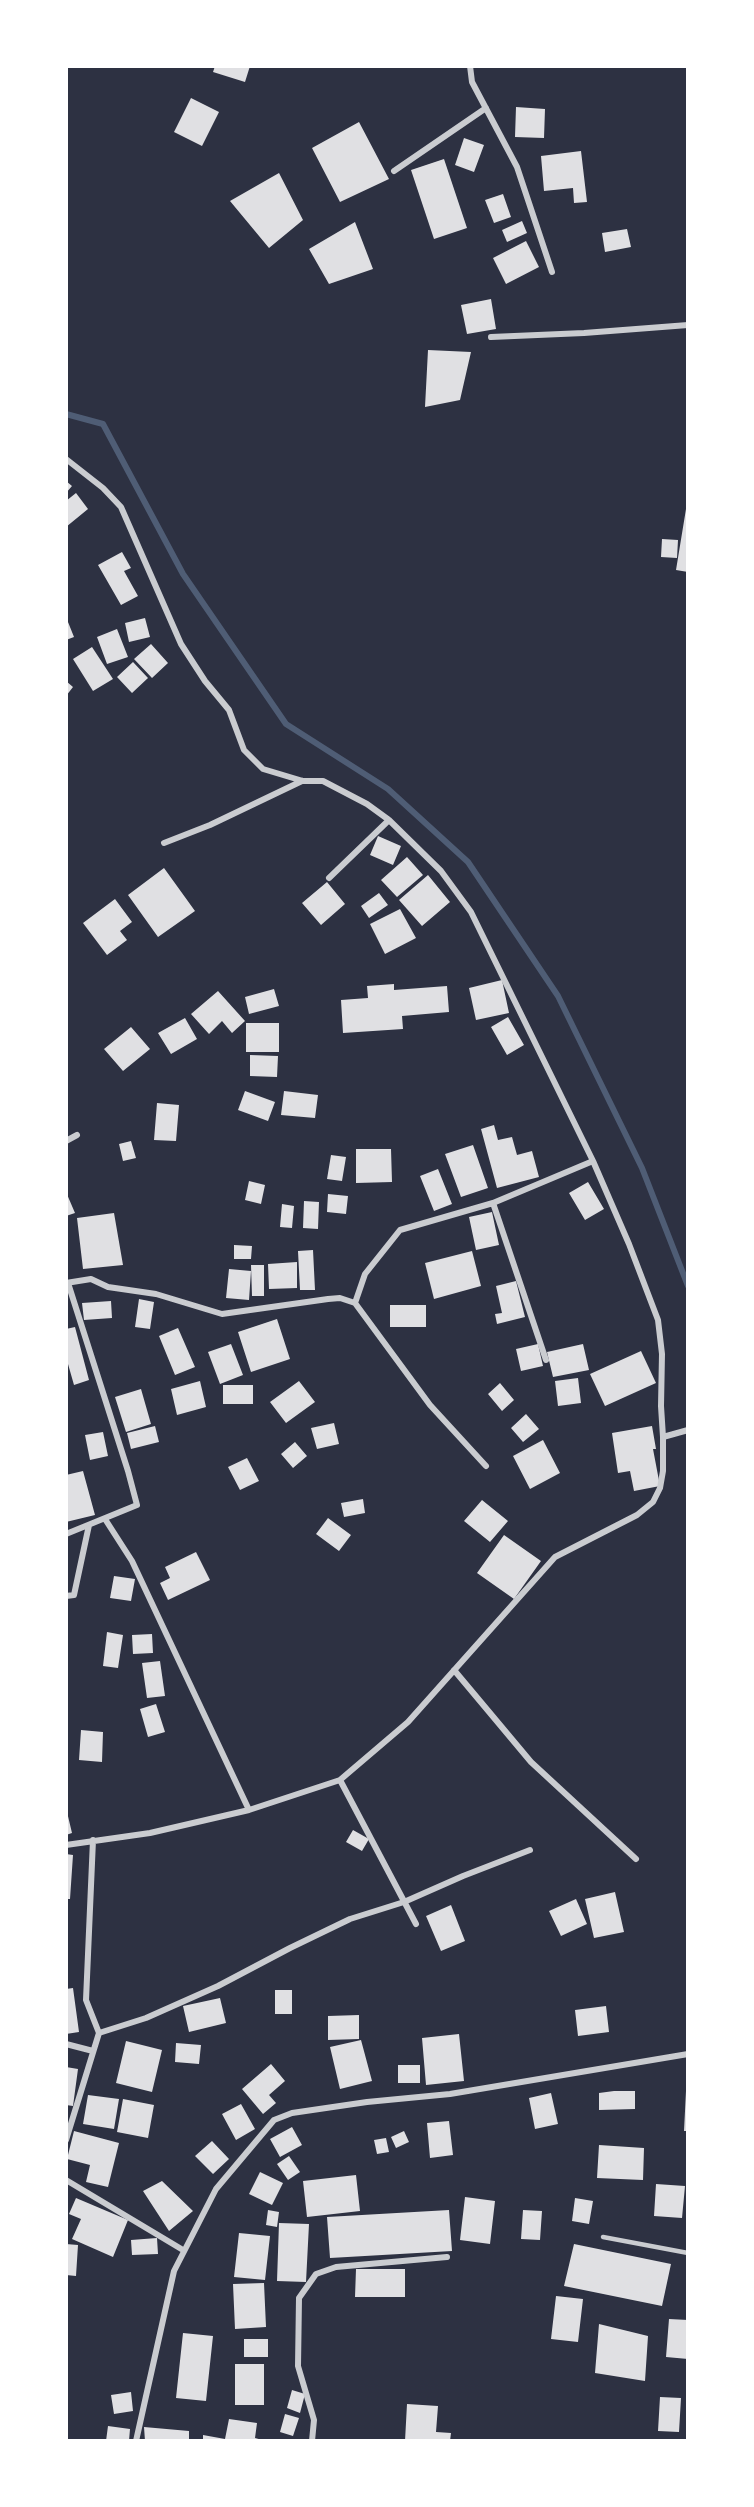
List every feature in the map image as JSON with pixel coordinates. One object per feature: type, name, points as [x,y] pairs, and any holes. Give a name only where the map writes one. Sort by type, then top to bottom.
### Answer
[{"type":"street","points":[[470,66],[472,82],[517,167],[552,272]]},
{"type":"street","points":[[394,171],[486,108]]},
{"type":"street","points":[[492,337],[688,325]]},
{"type":"street","points":[[66,459],[103,488],[121,507],[180,644],[205,681],[229,710],[244,750],[263,769],[303,781],[323,781],[368,804],[389,820],[441,871],[471,912],[593,1161],[629,1244],[658,1320],[662,1354],[663,1437],[660,1488],[653,1502],[637,1515],[555,1557],[408,1722],[340,1780],[249,1810],[150,1833],[66,1845]]},
{"type":"street","points":[[164,843],[210,825],[303,781]]},
{"type":"street","points":[[329,878],[389,820]]},
{"type":"street","points":[[66,1141],[78,1135]]},
{"type":"street","points":[[355,1303],[365,1274],[400,1230],[493,1203],[593,1161]]},
{"type":"street","points":[[493,1203],[546,1360]]},
{"type":"street","points":[[66,1534],[137,1505],[67,1283],[91,1279],[108,1287],[156,1294],[222,1314],[340,1298],[355,1303],[430,1404],[486,1466]]},
{"type":"street","points":[[663,1437],[688,1430]]},
{"type":"street","points":[[105,1519],[132,1561],[249,1810]]},
{"type":"street","points":[[66,1596],[74,1595],[89,1525]]},
{"type":"street","points":[[454,1670],[531,1762],[636,1859]]},
{"type":"street","points":[[340,1780],[416,1924]]},
{"type":"street","points":[[66,2140],[99,2033],[86,2000],[93,1840]]},
{"type":"street","points":[[99,2033],[146,2018],[218,1986],[350,1919],[404,1902],[530,1850]]},
{"type":"street","points":[[66,2044],[93,2051]]},
{"type":"street","points":[[136,2441],[174,2271],[183,2250],[216,2189],[274,2120],[292,2114],[366,2102],[450,2094],[688,2054]]},
{"type":"street","points":[[66,2180],[183,2250]]},
{"type":"street","points":[[312,2441],[314,2420],[298,2366],[299,2298],[316,2274],[336,2266],[447,2257]]},
{"type":"lane","points":[[603,2237],[688,2253]]},
{"type":"building","points":[[215,66],[250,66],[245,82],[213,72]]},
{"type":"building","points":[[191,98],[219,112],[202,146],[174,132]]},
{"type":"building","points":[[516,107],[545,109],[544,138],[515,137]]},
{"type":"building","points":[[359,122],[389,179],[340,202],[312,148]]},
{"type":"building","points":[[464,138],[484,145],[474,172],[455,165]]},
{"type":"building","points":[[581,151],[587,202],[574,203],[573,188],[544,191],[541,156]]},
{"type":"building","points":[[444,159],[467,228],[434,239],[411,170]]},
{"type":"building","points":[[279,173],[303,220],[269,248],[230,201]]},
{"type":"building","points":[[503,194],[511,217],[494,223],[485,200]]},
{"type":"building","points":[[522,221],[527,233],[507,242],[502,230]]},
{"type":"building","points":[[355,222],[373,269],[329,284],[309,249]]},
{"type":"building","points":[[627,229],[631,247],[605,252],[602,233]]},
{"type":"building","points":[[526,241],[539,267],[506,284],[493,258]]},
{"type":"building","points":[[491,299],[496,329],[467,334],[461,305]]},
{"type":"building","points":[[428,350],[471,352],[460,400],[425,407]]},
{"type":"building","points":[[66,481],[72,486],[66,493]]},
{"type":"building","points":[[76,493],[88,509],[66,527],[66,501]]},
{"type":"building","points":[[686,509],[688,510],[688,572],[676,570]]},
{"type":"building","points":[[662,539],[678,540],[677,558],[661,557]]},
{"type":"building","points":[[122,552],[131,568],[124,571],[138,596],[121,605],[98,565]]},
{"type":"building","points":[[66,617],[74,637],[66,640]]},
{"type":"building","points":[[145,618],[150,637],[129,642],[125,623]]},
{"type":"building","points":[[117,629],[128,657],[107,664],[97,637]]},
{"type":"building","points":[[151,644],[168,663],[152,678],[134,659]]},
{"type":"building","points":[[92,647],[113,679],[93,691],[73,659]]},
{"type":"building","points":[[133,662],[148,678],[132,693],[117,677]]},
{"type":"building","points":[[66,681],[73,687],[66,696]]},
{"type":"building","points":[[378,836],[401,846],[393,865],[370,855]]},
{"type":"building","points":[[407,857],[423,875],[397,897],[381,880]]},
{"type":"building","points":[[164,868],[195,911],[158,937],[128,895]]},
{"type":"building","points":[[428,875],[450,902],[422,926],[399,900]]},
{"type":"building","points":[[327,882],[345,904],[321,925],[302,903]]},
{"type":"building","points":[[379,893],[388,905],[369,918],[361,906]]},
{"type":"building","points":[[115,899],[132,922],[120,931],[127,940],[107,955],[83,923]]},
{"type":"building","points":[[400,909],[416,938],[385,954],[370,924]]},
{"type":"building","points":[[502,980],[509,1013],[476,1020],[469,988]]},
{"type":"building","points":[[394,984],[394,990],[447,986],[449,1012],[402,1016],[403,1029],[343,1033],[341,1000],[368,998],[367,986]]},
{"type":"building","points":[[274,989],[279,1006],[249,1014],[245,997]]},
{"type":"building","points":[[218,991],[245,1021],[232,1033],[222,1021],[209,1034],[191,1014]]},
{"type":"building","points":[[508,1017],[524,1045],[507,1055],[491,1027]]},
{"type":"building","points":[[185,1018],[197,1039],[171,1054],[158,1033]]},
{"type":"building","points":[[246,1023],[279,1023],[279,1052],[246,1052]]},
{"type":"building","points":[[131,1027],[150,1049],[123,1071],[104,1049]]},
{"type":"building","points":[[250,1055],[278,1056],[277,1077],[250,1076]]},
{"type":"building","points":[[245,1091],[275,1102],[268,1121],[238,1110]]},
{"type":"building","points":[[284,1091],[318,1095],[315,1118],[281,1115]]},
{"type":"building","points":[[157,1103],[179,1105],[176,1141],[154,1140]]},
{"type":"building","points":[[494,1125],[498,1140],[512,1137],[517,1155],[532,1151],[539,1177],[497,1188],[481,1129]]},
{"type":"building","points":[[131,1141],[136,1158],[123,1161],[119,1144]]},
{"type":"building","points":[[473,1145],[488,1188],[461,1197],[445,1154]]},
{"type":"building","points":[[356,1149],[391,1149],[392,1182],[356,1183]]},
{"type":"building","points":[[331,1155],[346,1157],[342,1181],[327,1179]]},
{"type":"building","points":[[438,1169],[452,1204],[434,1211],[420,1176]]},
{"type":"building","points":[[249,1181],[265,1185],[261,1204],[245,1200]]},
{"type":"building","points":[[588,1182],[604,1209],[585,1220],[569,1193]]},
{"type":"building","points":[[66,1192],[75,1213],[66,1216]]},
{"type":"building","points":[[328,1194],[348,1196],[346,1214],[327,1212]]},
{"type":"building","points":[[304,1201],[319,1202],[318,1229],[303,1228]]},
{"type":"building","points":[[282,1204],[294,1206],[292,1228],[280,1227]]},
{"type":"building","points":[[492,1212],[499,1245],[476,1250],[469,1217]]},
{"type":"building","points":[[114,1213],[123,1265],[83,1269],[77,1218]]},
{"type":"building","points":[[234,1245],[252,1246],[251,1259],[234,1259]]},
{"type":"building","points":[[313,1250],[315,1290],[300,1290],[298,1251]]},
{"type":"building","points":[[472,1251],[481,1286],[434,1299],[425,1263]]},
{"type":"building","points":[[297,1262],[297,1288],[269,1289],[268,1264]]},
{"type":"building","points":[[251,1265],[264,1265],[264,1296],[252,1296]]},
{"type":"building","points":[[229,1269],[251,1271],[249,1300],[226,1298]]},
{"type":"building","points":[[516,1281],[525,1317],[497,1324],[495,1314],[502,1313],[496,1286]]},
{"type":"building","points":[[139,1299],[154,1302],[150,1329],[135,1327]]},
{"type":"building","points":[[111,1301],[112,1318],[84,1320],[82,1303]]},
{"type":"building","points":[[390,1305],[426,1305],[426,1327],[390,1327]]},
{"type":"building","points":[[277,1319],[290,1359],[251,1372],[238,1332]]},
{"type":"building","points":[[75,1327],[89,1380],[74,1385],[66,1357],[66,1329]]},
{"type":"building","points":[[178,1328],[195,1367],[175,1375],[159,1336]]},
{"type":"building","points":[[231,1344],[243,1375],[220,1384],[208,1352]]},
{"type":"building","points":[[538,1344],[543,1366],[521,1371],[516,1349]]},
{"type":"building","points":[[583,1344],[589,1370],[553,1377],[547,1352]]},
{"type":"building","points":[[641,1351],[656,1383],[605,1406],[590,1374]]},
{"type":"building","points":[[578,1378],[581,1403],[558,1406],[555,1381]]},
{"type":"building","points":[[200,1381],[206,1407],[177,1415],[171,1389]]},
{"type":"building","points":[[299,1381],[315,1402],[286,1423],[270,1402]]},
{"type":"building","points":[[500,1383],[514,1400],[502,1411],[488,1394]]},
{"type":"building","points":[[223,1385],[253,1385],[253,1404],[223,1404]]},
{"type":"building","points":[[141,1389],[151,1424],[126,1432],[115,1397]]},
{"type":"building","points":[[526,1414],[539,1429],[523,1442],[511,1428]]},
{"type":"building","points":[[334,1423],[339,1444],[317,1449],[311,1428]]},
{"type":"building","points":[[155,1426],[159,1442],[131,1449],[127,1433]]},
{"type":"building","points":[[652,1426],[656,1449],[653,1449],[660,1486],[634,1491],[630,1471],[618,1473],[612,1433]]},
{"type":"building","points":[[103,1432],[108,1456],[90,1460],[85,1435]]},
{"type":"building","points":[[543,1440],[560,1473],[530,1489],[513,1456]]},
{"type":"building","points":[[295,1442],[307,1456],[293,1468],[281,1454]]},
{"type":"building","points":[[247,1458],[259,1481],[240,1490],[228,1467]]},
{"type":"building","points":[[83,1471],[95,1515],[66,1522],[66,1475]]},
{"type":"building","points":[[363,1499],[365,1513],[344,1517],[341,1503]]},
{"type":"building","points":[[482,1500],[508,1521],[490,1542],[464,1521]]},
{"type":"building","points":[[328,1518],[351,1535],[339,1551],[316,1534]]},
{"type":"building","points":[[504,1535],[541,1561],[514,1599],[477,1573]]},
{"type":"building","points":[[196,1552],[210,1580],[168,1600],[160,1583],[170,1578],[165,1567]]},
{"type":"building","points":[[114,1576],[135,1579],[131,1601],[110,1598]]},
{"type":"building","points":[[107,1632],[123,1635],[118,1668],[103,1666]]},
{"type":"building","points":[[152,1634],[153,1653],[133,1654],[132,1635]]},
{"type":"building","points":[[160,1661],[165,1696],[147,1698],[142,1663]]},
{"type":"building","points":[[156,1704],[165,1732],[148,1737],[140,1709]]},
{"type":"building","points":[[81,1730],[103,1732],[102,1762],[79,1760]]},
{"type":"building","points":[[66,1813],[72,1833],[66,1835]]},
{"type":"building","points":[[353,1830],[369,1839],[362,1851],[346,1842]]},
{"type":"building","points":[[66,1854],[73,1855],[70,1899],[66,1899]]},
{"type":"building","points":[[615,1892],[624,1932],[594,1938],[585,1899]]},
{"type":"building","points":[[576,1899],[587,1924],[561,1936],[549,1911]]},
{"type":"building","points":[[451,1905],[465,1941],[441,1951],[426,1916]]},
{"type":"building","points":[[73,1988],[79,2032],[66,2034],[66,1989]]},
{"type":"building","points":[[275,1990],[292,1990],[292,2014],[275,2014]]},
{"type":"building","points":[[220,1998],[226,2023],[189,2032],[183,2006]]},
{"type":"building","points":[[606,2006],[609,2032],[578,2036],[575,2010]]},
{"type":"building","points":[[359,2015],[359,2039],[328,2040],[328,2016]]},
{"type":"building","points":[[459,2034],[464,2081],[426,2085],[422,2038]]},
{"type":"building","points":[[361,2040],[372,2081],[340,2089],[330,2047]]},
{"type":"building","points":[[126,2041],[162,2050],[152,2092],[116,2083]]},
{"type":"building","points":[[176,2043],[201,2045],[199,2064],[175,2062]]},
{"type":"building","points":[[271,2064],[285,2081],[269,2095],[276,2103],[263,2114],[242,2089]]},
{"type":"building","points":[[398,2065],[420,2065],[420,2083],[398,2083]]},
{"type":"building","points":[[66,2067],[78,2069],[73,2106],[66,2105]]},
{"type":"building","points":[[635,2091],[635,2109],[599,2110],[599,2093]]},
{"type":"building","points":[[686,2091],[688,2091],[688,2131],[684,2131]]},
{"type":"building","points":[[551,2093],[558,2124],[535,2129],[529,2098]]},
{"type":"building","points":[[88,2095],[119,2099],[114,2129],[83,2124]]},
{"type":"building","points":[[123,2099],[154,2105],[148,2138],[117,2132]]},
{"type":"building","points":[[241,2104],[255,2129],[236,2140],[222,2114]]},
{"type":"building","points":[[449,2121],[453,2155],[430,2158],[427,2123]]},
{"type":"building","points":[[292,2127],[302,2145],[280,2157],[270,2139]]},
{"type":"building","points":[[74,2131],[119,2143],[108,2187],[86,2182],[90,2165],[67,2159]]},
{"type":"building","points":[[404,2131],[409,2142],[396,2148],[391,2137]]},
{"type":"building","points":[[386,2138],[389,2152],[377,2154],[374,2140]]},
{"type":"building","points":[[212,2141],[229,2159],[213,2174],[195,2156]]},
{"type":"building","points":[[599,2145],[644,2148],[643,2180],[597,2178]]},
{"type":"building","points":[[289,2156],[300,2172],[288,2180],[277,2164]]},
{"type":"building","points":[[260,2172],[283,2183],[272,2205],[249,2194]]},
{"type":"building","points":[[356,2175],[360,2211],[307,2217],[303,2181]]},
{"type":"building","points":[[162,2181],[193,2211],[169,2231],[143,2191]]},
{"type":"building","points":[[656,2184],[685,2186],[682,2218],[654,2216]]},
{"type":"building","points":[[465,2197],[495,2201],[490,2244],[460,2240]]},
{"type":"building","points":[[76,2198],[128,2220],[113,2257],[72,2239],[81,2219],[69,2214]]},
{"type":"building","points":[[575,2198],[593,2201],[589,2224],[572,2221]]},
{"type":"building","points":[[268,2210],[279,2212],[277,2227],[266,2225]]},
{"type":"building","points":[[449,2210],[452,2251],[330,2258],[327,2217]]},
{"type":"building","points":[[523,2210],[542,2211],[540,2240],[521,2239]]},
{"type":"building","points":[[279,2223],[309,2224],[306,2282],[277,2281]]},
{"type":"building","points":[[239,2233],[270,2236],[265,2280],[234,2277]]},
{"type":"building","points":[[157,2238],[158,2254],[132,2255],[131,2240]]},
{"type":"building","points":[[66,2244],[78,2245],[76,2276],[66,2275]]},
{"type":"building","points":[[574,2244],[671,2264],[662,2306],[564,2286]]},
{"type":"building","points":[[356,2269],[405,2269],[405,2297],[355,2297]]},
{"type":"building","points":[[264,2283],[266,2327],[235,2329],[233,2284]]},
{"type":"building","points":[[556,2296],[583,2299],[578,2342],[551,2339]]},
{"type":"building","points":[[669,2319],[688,2320],[688,2359],[666,2357]]},
{"type":"building","points":[[599,2324],[648,2336],[645,2381],[595,2373]]},
{"type":"building","points":[[183,2333],[213,2336],[206,2401],[176,2398]]},
{"type":"building","points":[[244,2339],[268,2339],[268,2357],[244,2357]]},
{"type":"building","points":[[235,2364],[264,2364],[264,2405],[235,2405]]},
{"type":"building","points":[[292,2390],[305,2394],[300,2413],[287,2408]]},
{"type":"building","points":[[131,2392],[133,2411],[114,2414],[111,2395]]},
{"type":"building","points":[[660,2397],[681,2398],[679,2432],[658,2431]]},
{"type":"building","points":[[407,2404],[438,2406],[436,2432],[451,2433],[450,2441],[405,2441]]},
{"type":"building","points":[[285,2414],[299,2418],[293,2436],[280,2432]]},
{"type":"building","points":[[229,2419],[257,2423],[255,2438],[266,2441],[203,2441],[203,2435],[225,2439]]},
{"type":"building","points":[[108,2426],[130,2429],[129,2441],[106,2441]]},
{"type":"building","points":[[144,2427],[189,2431],[189,2441],[145,2441]]},
{"type":"waterway","points":[[66,414],[103,424],[183,574],[286,724],[388,789],[468,862],[558,996],[642,1168],[688,1286]]}]
